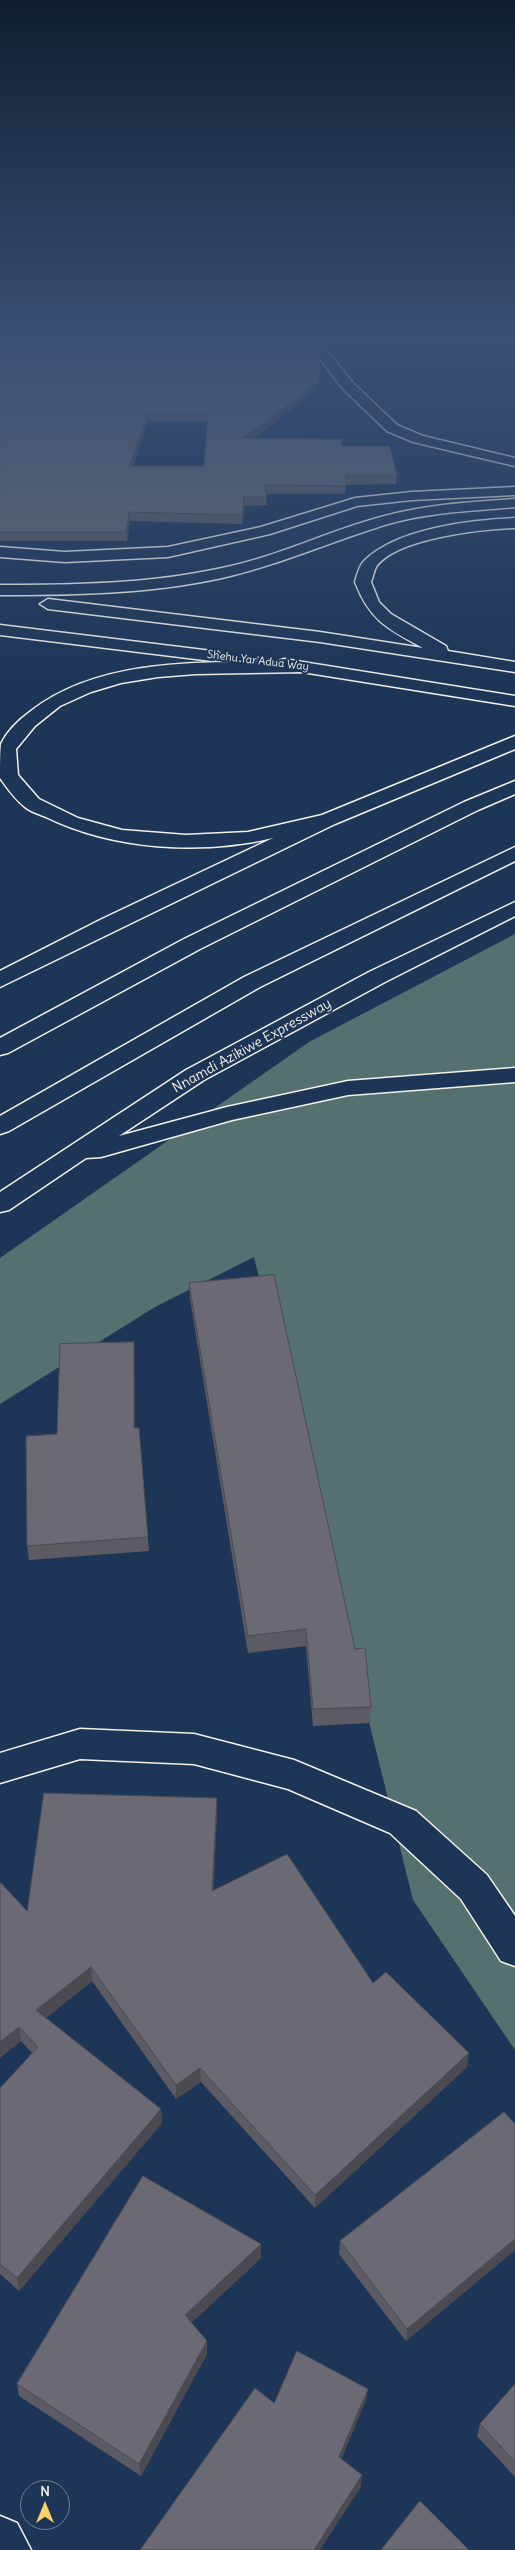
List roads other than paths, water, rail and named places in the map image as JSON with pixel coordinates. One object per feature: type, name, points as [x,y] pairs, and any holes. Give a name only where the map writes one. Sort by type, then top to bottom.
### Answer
[{"type":"main road","points":[[490,456],[515,462]]},
{"type":"main road","points":[[0,552],[65,557],[168,552],[215,544],[265,531],[355,502],[439,494],[515,491]]},
{"type":"main road","points":[[0,590],[57,590],[135,586],[202,576],[251,567],[402,516],[465,507],[515,503]]},
{"type":"main road","points":[[453,657],[390,621],[371,603],[363,587],[366,569],[383,553],[413,538],[454,528],[515,523]]},
{"type":"main road","points":[[0,599],[180,619],[515,667]]},
{"type":"main road","name":"Shehu Yar'Adua Way","points":[[0,630],[302,667],[515,701]]},
{"type":"main road","points":[[302,667],[193,668],[98,683],[56,701],[28,722],[7,749],[8,776],[32,803],[71,822],[121,836],[186,841],[248,838],[328,820]]},
{"type":"main road","points":[[0,980],[110,924],[328,820],[515,742]]},
{"type":"main road","points":[[0,1048],[192,944],[462,811],[515,787]]},
{"type":"main road","points":[[0,1126],[252,982],[515,853]]},
{"type":"main road","name":"Nnamdi Azikiwe Expressway","points":[[0,1204],[195,1075],[377,976],[515,908]]},
{"type":"main road","points":[[66,1159],[227,1114],[348,1088],[515,1075]]},
{"type":"main road","points":[[0,1768],[80,1744],[194,1749],[294,1775],[403,1822],[474,1887],[515,1948]]},
{"type":"main road","points":[[0,2540],[8,2550]]}]
